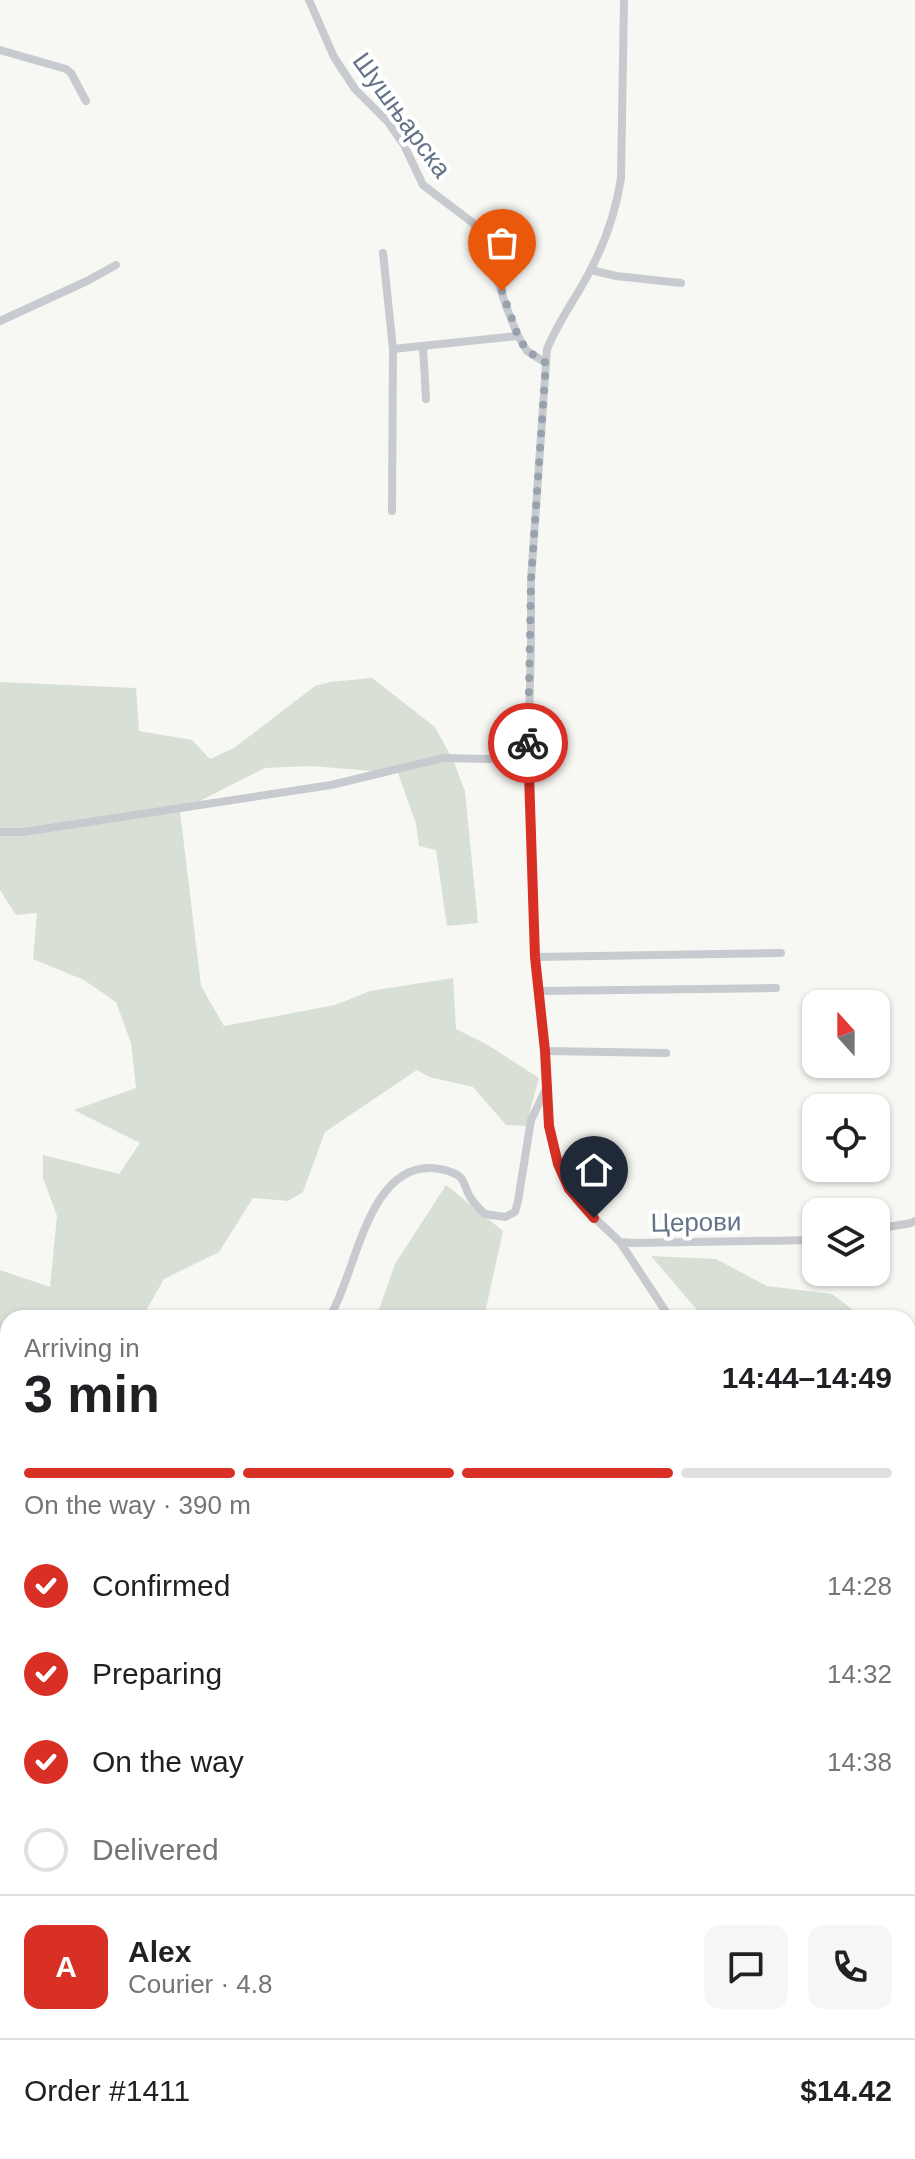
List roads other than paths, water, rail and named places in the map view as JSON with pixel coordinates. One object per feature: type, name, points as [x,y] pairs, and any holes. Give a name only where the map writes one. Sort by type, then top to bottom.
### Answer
[{"type":"street","name":"Шушњарска","points":[[309,0],[334,57],[355,89],[388,122],[404,145],[423,185],[473,223],[487,246],[518,336],[527,351],[546,363]]},
{"type":"street","name":"Церови","points":[[624,0],[621,178],[617,206],[591,270],[559,322],[547,349],[531,580],[528,760],[535,957],[549,1126],[558,1164],[569,1189],[580,1204],[620,1242],[802,1240]]},
{"type":"street","points":[[0,50],[66,69],[86,101]]},
{"type":"street","points":[[383,253],[393,349],[392,511]]},
{"type":"street","points":[[0,321],[116,265]]},
{"type":"street","points":[[591,270],[681,283]]},
{"type":"street","points":[[393,349],[518,336]]},
{"type":"street","points":[[423,347],[426,399]]},
{"type":"street","points":[[0,832],[23,832],[331,785],[443,758],[528,760]]},
{"type":"street","points":[[535,957],[781,953]]},
{"type":"street","points":[[539,991],[776,988]]},
{"type":"street","points":[[545,1051],[666,1053]]},
{"type":"street","points":[[332,1310],[368,1222],[383,1193],[397,1180],[420,1168],[452,1172],[462,1179],[469,1195],[485,1214],[505,1217],[515,1212],[531,1120],[547,1086]]},
{"type":"street","points":[[890,1227],[914,1223]]},
{"type":"street","points":[[620,1242],[665,1310]]}]
